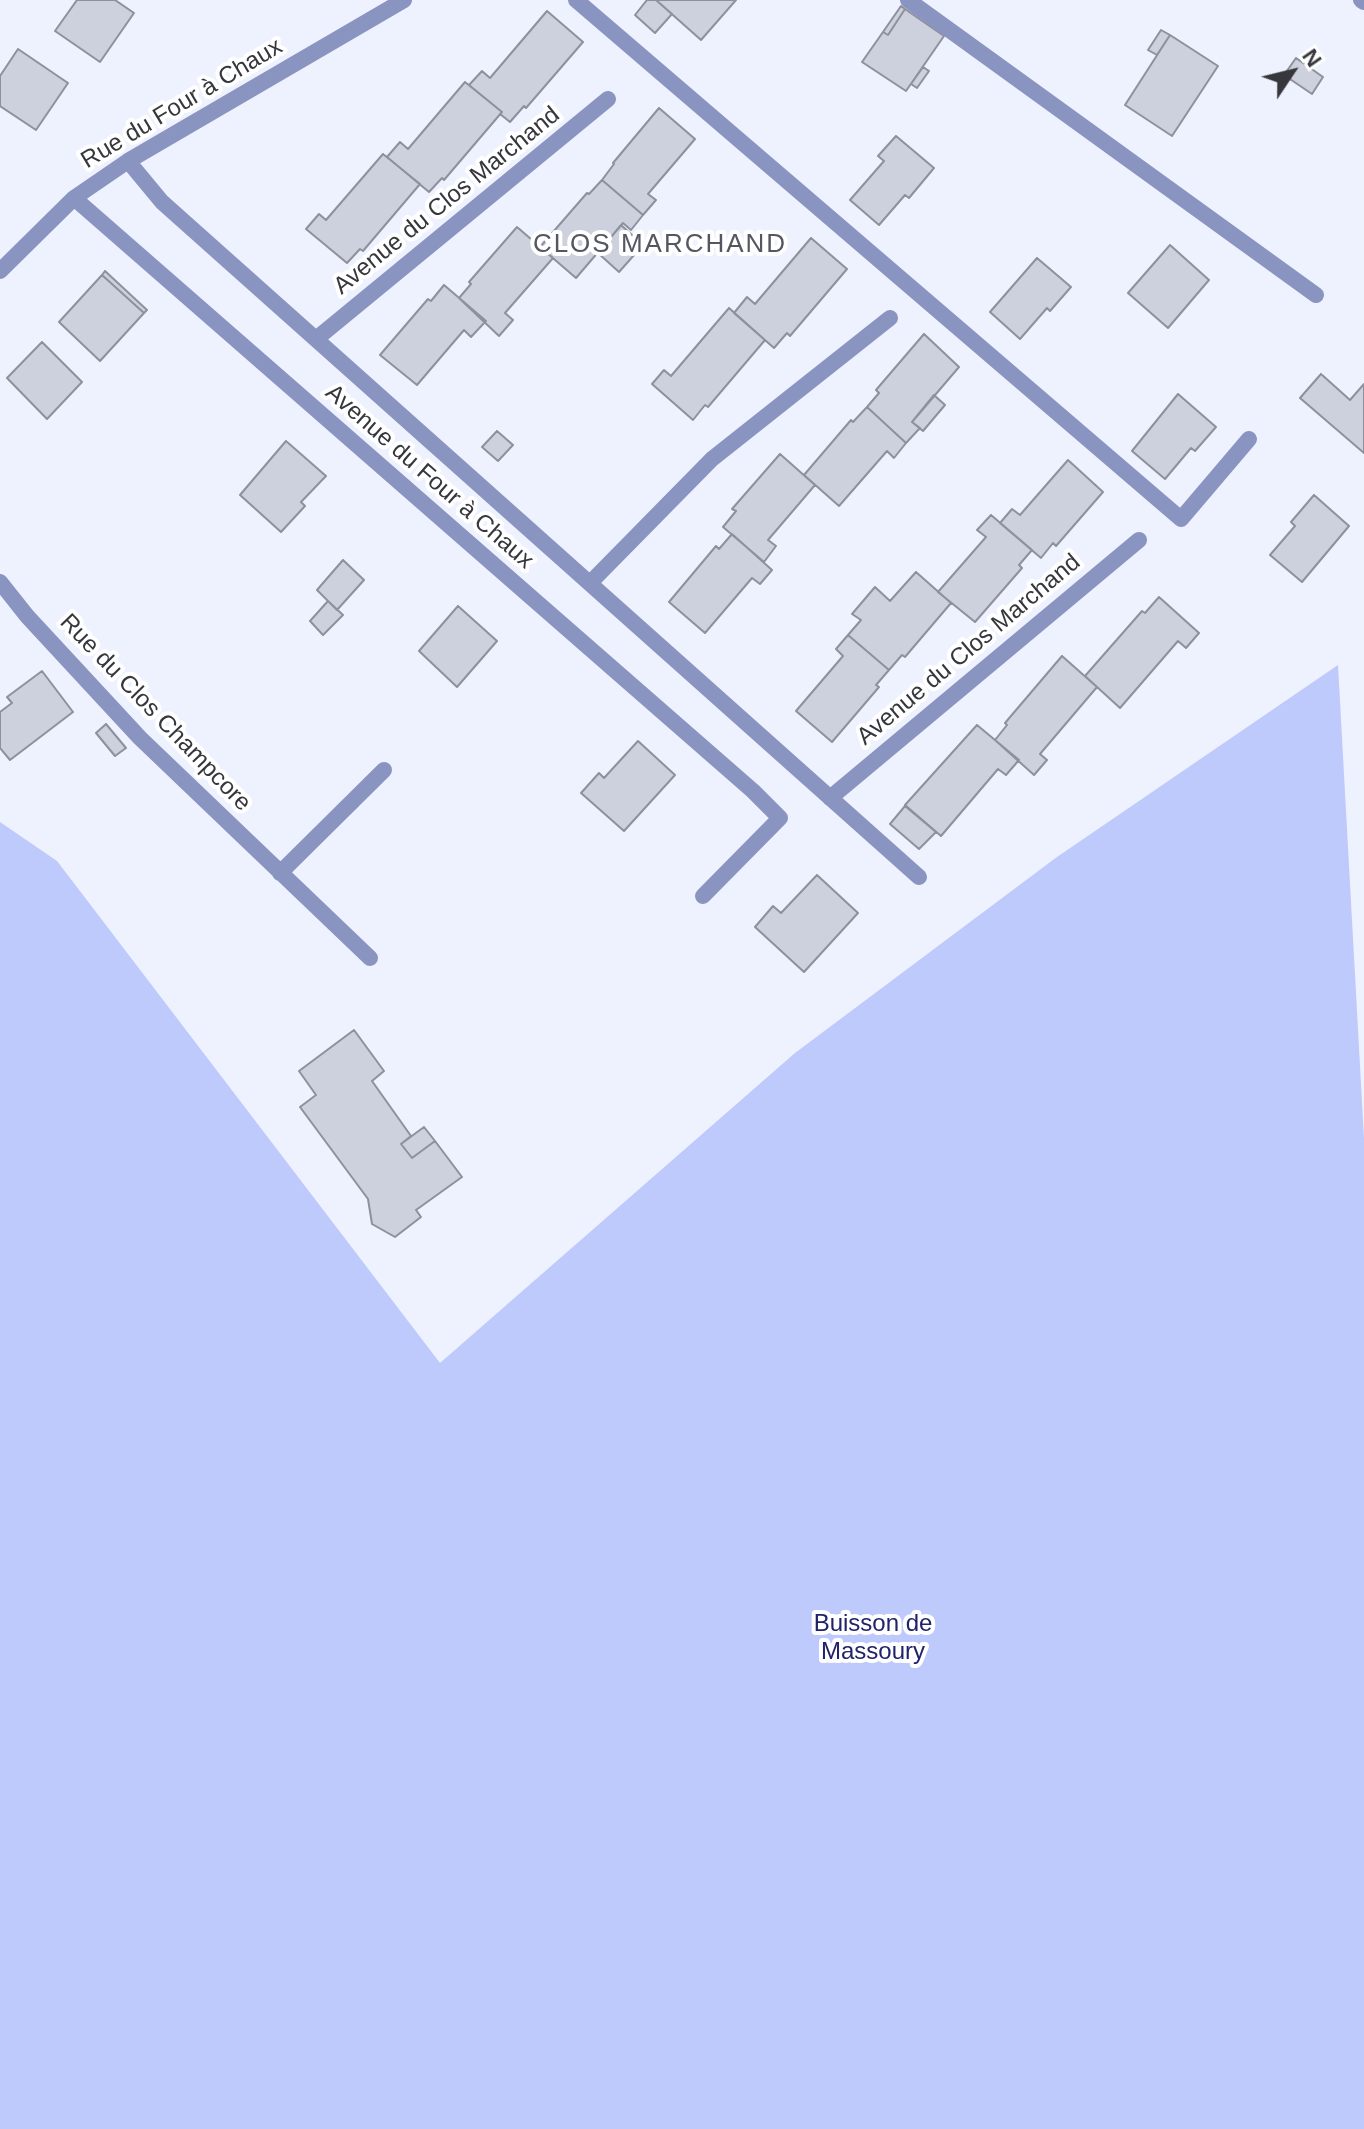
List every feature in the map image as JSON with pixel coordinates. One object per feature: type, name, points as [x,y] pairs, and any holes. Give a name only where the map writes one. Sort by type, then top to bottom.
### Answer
[{"type":"street","name":"Rue du Four à Chaux","points":[[0,271],[74,198],[128,161],[404,0]]},
{"type":"street","points":[[576,0],[1181,519],[1249,439]]},
{"type":"street","points":[[908,0],[1316,295]]},
{"type":"street","name":"Avenue du Clos Marchand","points":[[316,339],[608,99]]},
{"type":"street","points":[[128,161],[162,202],[919,877]]},
{"type":"street","name":"Avenue du Four à Chaux","points":[[74,198],[753,791],[780,818],[703,896]]},
{"type":"street","points":[[590,583],[712,459],[890,318]]},
{"type":"street","name":"Avenue du Clos Marchand","points":[[830,798],[1139,540]]},
{"type":"street","name":"Rue du Clos Champcore","points":[[0,582],[27,616],[140,738],[370,958]]},
{"type":"street","points":[[280,873],[384,770]]},
{"type":"green space","name":"Buisson de Massoury","points":[[1338,665],[1364,1139],[1364,2129],[0,2129],[0,822],[57,861],[440,1363],[795,1053],[1057,857]]},
{"type":"building","points":[[77,0],[115,0],[134,13],[100,62],[55,31]]},
{"type":"building","points":[[647,0],[656,0],[672,14],[655,33],[635,15]]},
{"type":"building","points":[[656,0],[736,0],[701,40]]},
{"type":"building","points":[[901,6],[905,9],[888,35],[883,32]]},
{"type":"building","points":[[905,9],[944,36],[906,91],[862,62],[883,32],[888,35]]},
{"type":"building","points":[[547,11],[583,42],[510,122],[469,85],[482,71],[490,78]]},
{"type":"building","points":[[1161,30],[1170,35],[1157,55],[1148,50]]},
{"type":"building","points":[[1170,35],[1218,66],[1172,136],[1125,105]]},
{"type":"building","points":[[18,49],[68,83],[36,130],[0,106],[0,76]]},
{"type":"building","points":[[1296,58],[1323,77],[1312,94],[1284,75]]},
{"type":"building","points":[[923,67],[929,71],[917,88],[911,84]]},
{"type":"building","points":[[465,82],[502,112],[444,180],[442,178],[429,192],[387,157],[400,142],[408,149]]},
{"type":"building","points":[[659,108],[695,139],[648,194],[656,200],[643,215],[602,180]]},
{"type":"building","points":[[896,136],[934,168],[909,198],[905,195],[879,225],[850,200],[884,161],[878,156]]},
{"type":"building","points":[[383,154],[420,184],[363,251],[360,249],[347,263],[306,229],[319,214],[326,220]]},
{"type":"building","points":[[602,180],[643,215],[631,230],[623,223],[576,278],[540,247]]},
{"type":"building","points":[[621,225],[643,245],[619,272],[598,253]]},
{"type":"building","points":[[517,227],[553,258],[505,313],[513,320],[499,336],[459,298]]},
{"type":"building","points":[[811,238],[847,269],[790,336],[787,333],[774,348],[734,313],[747,297],[755,304]]},
{"type":"building","points":[[1170,245],[1209,280],[1168,328],[1128,293]]},
{"type":"building","points":[[1037,258],[1071,287],[1050,311],[1047,308],[1020,339],[990,312]]},
{"type":"building","points":[[105,271],[147,310],[144,313],[102,275]]},
{"type":"building","points":[[102,275],[144,313],[100,361],[59,322]]},
{"type":"building","points":[[444,285],[486,321],[471,337],[464,330],[417,385],[380,355]]},
{"type":"building","points":[[729,308],[765,340],[708,407],[705,405],[693,420],[652,384],[664,370],[671,376]]},
{"type":"building","points":[[924,334],[959,367],[912,422],[920,428],[906,443],[867,407],[879,393],[876,390]]},
{"type":"building","points":[[42,342],[82,382],[47,419],[7,378]]},
{"type":"building","points":[[1321,374],[1350,400],[1364,384],[1364,453],[1300,398]]},
{"type":"building","points":[[1178,394],[1216,427],[1195,451],[1191,448],[1165,479],[1132,451]]},
{"type":"building","points":[[934,395],[945,405],[923,431],[912,422]]},
{"type":"building","points":[[867,407],[906,443],[894,458],[887,451],[839,506],[804,475],[851,420],[853,422]]},
{"type":"building","points":[[497,431],[513,445],[498,461],[482,447]]},
{"type":"building","points":[[286,441],[326,476],[301,502],[305,506],[281,532],[240,495]]},
{"type":"building","points":[[780,454],[815,485],[768,540],[776,546],[764,562],[723,527],[736,511],[732,509]]},
{"type":"building","points":[[1068,460],[1103,492],[1056,546],[1053,543],[1041,558],[1000,523],[1012,509],[1020,515]]},
{"type":"building","points":[[1314,495],[1349,526],[1302,582],[1270,555],[1295,526],[1291,522]]},
{"type":"building","points":[[991,515],[1032,550],[1019,565],[1022,568],[975,622],[938,592],[986,537],[977,530]]},
{"type":"building","points":[[732,534],[772,570],[760,584],[752,578],[705,633],[669,602],[716,546],[719,549]]},
{"type":"building","points":[[343,560],[364,580],[337,610],[317,590]]},
{"type":"building","points":[[916,572],[951,603],[905,657],[902,655],[889,670],[848,635],[861,620],[852,614],[875,587],[890,601]]},
{"type":"building","points":[[1159,597],[1199,633],[1186,648],[1178,641],[1120,708],[1085,676],[1142,611],[1145,613]]},
{"type":"building","points":[[328,601],[343,615],[323,635],[310,621]]},
{"type":"building","points":[[458,606],[497,641],[457,687],[419,651]]},
{"type":"building","points":[[848,635],[889,670],[876,685],[879,687],[832,742],[796,711],[843,656],[836,649]]},
{"type":"building","points":[[1062,656],[1097,687],[1040,754],[1047,760],[1034,775],[995,740],[1007,725],[1005,723]]},
{"type":"building","points":[[42,671],[73,712],[10,760],[0,748],[0,712],[12,703],[7,697]]},
{"type":"building","points":[[106,724],[126,748],[115,756],[96,733]]},
{"type":"building","points":[[977,725],[1019,760],[1006,775],[998,769],[941,836],[905,805]]},
{"type":"building","points":[[638,741],[675,775],[624,831],[581,793],[599,773],[604,778]]},
{"type":"building","points":[[905,806],[936,832],[919,849],[890,824]]},
{"type":"building","points":[[817,875],[858,913],[804,972],[755,927],[773,906],[781,913]]},
{"type":"building","points":[[354,1030],[384,1071],[372,1081],[411,1136],[401,1144],[412,1158],[435,1141],[462,1177],[416,1210],[421,1217],[395,1237],[372,1224],[368,1199],[300,1107],[316,1095],[299,1071]]},
{"type":"building","points":[[424,1127],[435,1141],[412,1158],[401,1144]]},
{"type":"district","name":"CLOS MARCHAND","points":[[660,245]]}]
